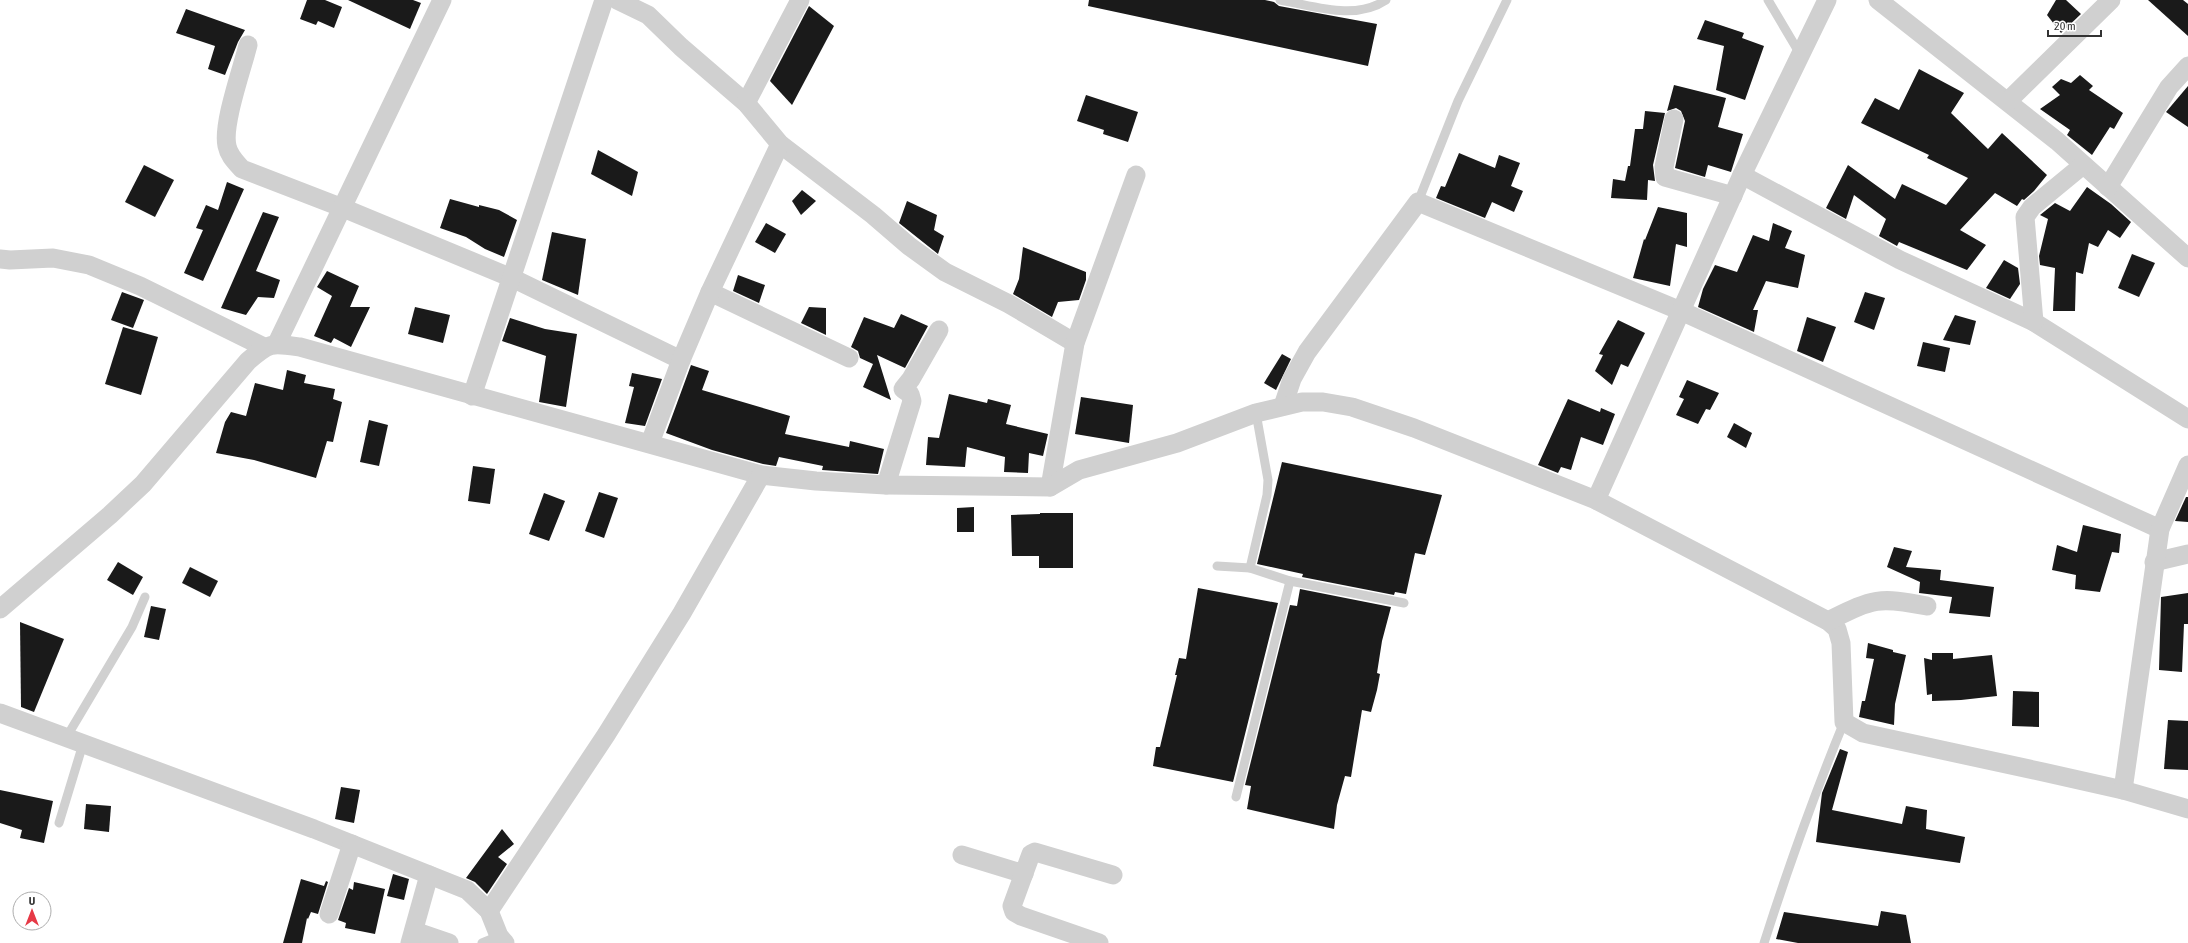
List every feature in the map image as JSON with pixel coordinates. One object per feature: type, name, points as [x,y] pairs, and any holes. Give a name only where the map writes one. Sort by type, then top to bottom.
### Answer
[{"type":"street","points":[[0,609],[110,515],[143,484],[248,361],[271,345],[343,208],[442,0]]},
{"type":"street","points":[[472,396],[604,0]]},
{"type":"street","points":[[617,0],[648,15],[681,47],[746,103],[780,144],[945,272],[1008,304],[1075,343]]},
{"type":"street","points":[[746,103],[800,0]]},
{"type":"street","points":[[1596,500],[1732,196],[1827,0]]},
{"type":"street","points":[[1878,0],[2008,101],[2108,186],[2188,258]]},
{"type":"street","points":[[2008,101],[2102,3]]},
{"type":"street","points":[[248,46],[227,126],[227,145],[232,158],[242,169],[343,208],[512,278],[681,360]]},
{"type":"street","points":[[2108,186],[2169,87],[2188,66]]},
{"type":"street","points":[[1674,119],[1664,167],[1665,177],[1732,196]]},
{"type":"street","points":[[650,443],[681,360],[710,292],[780,144]]},
{"type":"street","points":[[2034,322],[2025,217],[2032,207],[2083,165]]},
{"type":"street","points":[[1050,487],[1075,343],[1136,175]]},
{"type":"street","points":[[1742,175],[1900,260],[2034,322],[2188,419]]},
{"type":"street","points":[[1283,406],[1292,379],[1307,352],[1418,202],[1681,311],[2160,529]]},
{"type":"street","points":[[0,259],[53,258],[89,265],[140,286],[271,345],[300,347],[761,475],[816,481],[886,485],[1050,487],[1079,470],[1177,443],[1256,413],[1302,402],[1323,402],[1352,407],[1414,428],[1596,500],[1828,621],[1837,629],[1841,643],[1844,722],[1863,733],[1878,738],[1970,756],[2123,790],[2188,809]]},
{"type":"street","points":[[710,292],[849,358]]},
{"type":"street","points":[[886,485],[912,401],[910,394],[904,389],[939,330]]},
{"type":"street","points":[[2123,790],[2154,562],[2160,529],[2188,465]]},
{"type":"street","points":[[489,910],[606,735],[682,613],[761,475]]},
{"type":"street","points":[[2154,562],[2188,554]]},
{"type":"street","points":[[1828,621],[1868,602],[1884,599],[1927,606]]},
{"type":"street","points":[[0,713],[352,844],[467,890],[489,910],[502,939]]},
{"type":"street","points":[[329,914],[352,844]]},
{"type":"street","points":[[1099,943],[1021,916],[1014,912],[1014,900],[1031,854],[1035,852],[1113,875]]},
{"type":"street","points":[[962,855],[1024,874]]},
{"type":"street","points":[[430,875],[412,937],[449,943]]},
{"type":"lane","points":[[1280,0],[1347,12],[1374,8],[1386,0]]},
{"type":"lane","points":[[1418,202],[1458,101],[1507,0]]},
{"type":"lane","points":[[1768,0],[1801,54]]},
{"type":"lane","points":[[1250,568],[1267,495],[1268,480],[1256,413]]},
{"type":"lane","points":[[1217,566],[1250,568],[1290,581],[1404,603]]},
{"type":"lane","points":[[1236,797],[1290,581]]},
{"type":"lane","points":[[59,823],[75,741],[132,627],[145,597]]},
{"type":"lane","points":[[1764,943],[1816,790],[1844,722]]},
{"type":"lane","points":[[482,943],[502,939]]},
{"type":"building","points":[[307,0],[325,0],[342,7],[334,28],[318,21],[316,25],[300,19]]},
{"type":"building","points":[[348,0],[413,0],[421,3],[410,29]]},
{"type":"building","points":[[1089,0],[1265,0],[1274,2],[1279,6],[1377,24],[1368,66],[1088,6]]},
{"type":"building","points":[[2056,0],[2066,0],[2081,14],[2061,33],[2047,15]]},
{"type":"building","points":[[2148,0],[2183,0],[2188,4],[2188,36]]},
{"type":"building","points":[[809,6],[834,26],[792,105],[770,81]]},
{"type":"building","points":[[186,9],[245,30],[238,42],[225,75],[208,69],[215,46],[176,33]]},
{"type":"building","points":[[1705,20],[1744,33],[1742,38],[1764,46],[1745,100],[1716,90],[1724,46],[1697,39]]},
{"type":"building","points":[[1919,69],[1964,93],[1951,113],[1988,149],[2002,133],[2047,175],[2034,191],[2024,200],[2022,199],[2017,206],[1995,193],[1960,230],[1986,245],[1967,270],[1899,242],[1897,246],[1879,236],[1886,219],[1854,195],[1846,219],[1826,208],[1848,165],[1895,199],[1902,184],[1946,205],[1968,178],[1927,158],[1929,155],[1861,123],[1875,98],[1899,110]]},
{"type":"building","points":[[2080,75],[2093,86],[2089,90],[2123,113],[2114,129],[2110,127],[2092,155],[2067,135],[2070,130],[2040,109],[2060,95],[2052,87],[2061,79],[2071,83]]},
{"type":"building","points":[[1674,85],[1726,98],[1718,127],[1743,134],[1731,172],[1708,165],[1705,177],[1675,168],[1685,121],[1681,111],[1676,108],[1667,111]]},
{"type":"building","points":[[2188,86],[2188,127],[2166,112]]},
{"type":"building","points":[[1086,95],[1138,112],[1128,142],[1103,134],[1104,130],[1077,121]]},
{"type":"building","points":[[1645,111],[1665,113],[1653,165],[1655,181],[1648,180],[1647,200],[1611,198],[1613,179],[1625,181],[1628,166],[1630,166],[1635,129],[1643,129]]},
{"type":"building","points":[[598,150],[638,172],[632,196],[591,174]]},
{"type":"building","points":[[1459,153],[1495,168],[1499,155],[1520,163],[1511,186],[1523,191],[1514,212],[1492,202],[1485,218],[1436,198],[1441,186],[1445,187]]},
{"type":"building","points":[[144,165],[174,180],[155,217],[125,202]]},
{"type":"building","points":[[227,182],[244,189],[203,281],[184,273],[203,230],[196,228],[206,205],[218,210]]},
{"type":"building","points":[[2087,187],[2111,204],[2131,222],[2120,238],[2108,230],[2098,247],[2089,243],[2083,274],[2076,272],[2075,311],[2053,311],[2055,268],[2040,265],[2039,256],[2048,219],[2040,215],[2055,203],[2070,211]]},
{"type":"building","points":[[802,190],[816,201],[801,215],[792,201]]},
{"type":"building","points":[[450,199],[479,207],[479,205],[499,210],[517,220],[504,257],[485,249],[466,237],[440,228]]},
{"type":"building","points":[[907,201],[937,215],[934,230],[944,236],[938,254],[899,223]]},
{"type":"building","points":[[1658,207],[1687,213],[1687,247],[1676,244],[1670,286],[1633,278],[1644,239],[1645,240]]},
{"type":"building","points":[[263,212],[279,217],[256,271],[280,280],[274,298],[258,297],[246,315],[221,308]]},
{"type":"building","points":[[766,223],[786,234],[775,253],[755,242]]},
{"type":"building","points":[[1773,223],[1792,231],[1785,248],[1805,255],[1798,288],[1766,281],[1753,310],[1758,310],[1754,332],[1698,307],[1703,289],[1715,265],[1737,272],[1753,235],[1769,241]]},
{"type":"building","points":[[552,232],[586,239],[578,295],[542,280]]},
{"type":"building","points":[[1023,247],[1086,272],[1086,280],[1079,300],[1058,302],[1052,317],[1013,294],[1019,279]]},
{"type":"building","points":[[2132,254],[2155,263],[2139,297],[2118,288]]},
{"type":"building","points":[[2004,260],[2018,268],[2020,284],[2010,299],[1986,288]]},
{"type":"building","points":[[327,271],[359,286],[350,307],[370,307],[351,347],[334,338],[331,343],[314,336],[332,296],[317,287]]},
{"type":"building","points":[[738,275],[765,285],[759,303],[733,291]]},
{"type":"building","points":[[122,292],[144,300],[133,328],[111,320]]},
{"type":"building","points":[[1865,292],[1885,298],[1874,330],[1854,322]]},
{"type":"building","points":[[415,307],[450,315],[443,343],[408,334]]},
{"type":"building","points":[[809,307],[826,308],[826,335],[801,323]]},
{"type":"building","points":[[901,314],[928,326],[905,368],[877,355],[891,400],[863,387],[873,364],[860,358],[858,351],[851,347],[864,317],[894,328]]},
{"type":"building","points":[[1955,315],[1976,321],[1970,345],[1943,340]]},
{"type":"building","points":[[1807,317],[1836,327],[1823,362],[1797,351]]},
{"type":"building","points":[[510,318],[545,329],[577,334],[566,407],[539,402],[546,356],[502,341]]},
{"type":"building","points":[[1618,320],[1645,333],[1628,367],[1621,364],[1612,385],[1595,371],[1603,355],[1599,354]]},
{"type":"building","points":[[123,327],[158,337],[141,395],[105,384]]},
{"type":"building","points":[[1923,342],[1950,348],[1945,372],[1917,366]]},
{"type":"building","points":[[1282,354],[1291,359],[1276,390],[1264,383]]},
{"type":"building","points":[[691,365],[709,371],[702,390],[790,416],[785,434],[849,447],[850,441],[884,449],[878,474],[822,470],[823,466],[779,457],[776,466],[763,464],[712,450],[666,433]]},
{"type":"building","points":[[287,370],[306,375],[304,383],[335,389],[333,399],[342,402],[333,442],[327,441],[316,478],[254,460],[216,453],[225,422],[231,412],[246,416],[255,383],[283,390]]},
{"type":"building","points":[[632,373],[662,379],[645,426],[625,423],[634,387],[629,386]]},
{"type":"building","points":[[1687,380],[1719,393],[1710,410],[1706,409],[1698,424],[1676,415],[1684,399],[1679,397]]},
{"type":"building","points":[[949,394],[987,403],[988,399],[1011,405],[1006,424],[1048,434],[1043,456],[1029,453],[1028,473],[1004,472],[1005,457],[967,447],[965,467],[926,465],[928,437],[939,438]]},
{"type":"building","points":[[1081,397],[1133,405],[1129,443],[1075,434]]},
{"type":"building","points":[[1568,399],[1600,412],[1601,408],[1615,414],[1603,445],[1581,437],[1571,470],[1561,467],[1558,473],[1538,465]]},
{"type":"building","points":[[369,420],[388,425],[379,466],[360,462]]},
{"type":"building","points":[[1734,423],[1752,433],[1746,448],[1727,437]]},
{"type":"building","points":[[1282,462],[1442,495],[1425,555],[1415,553],[1406,594],[1395,592],[1394,595],[1302,577],[1303,574],[1257,564]]},
{"type":"building","points":[[473,466],[495,469],[490,504],[468,501]]},
{"type":"building","points":[[599,492],[618,498],[604,538],[585,531]]},
{"type":"building","points":[[544,493],[565,501],[549,541],[529,534]]},
{"type":"building","points":[[2186,497],[2188,497],[2188,522],[2175,521]]},
{"type":"building","points":[[974,507],[974,532],[957,532],[957,508]]},
{"type":"building","points":[[1073,513],[1073,568],[1039,568],[1039,556],[1012,556],[1011,515]]},
{"type":"building","points":[[2083,525],[2121,534],[2119,553],[2112,552],[2100,592],[2075,589],[2076,575],[2052,570],[2057,545],[2077,552]]},
{"type":"building","points":[[1894,547],[1912,551],[1906,567],[1941,570],[1940,580],[1994,587],[1990,617],[1949,613],[1952,597],[1919,593],[1920,582],[1887,567]]},
{"type":"building","points":[[118,562],[143,577],[133,595],[107,580]]},
{"type":"building","points":[[190,567],[218,581],[210,597],[182,583]]},
{"type":"building","points":[[1198,588],[1278,603],[1233,782],[1153,766],[1156,747],[1160,747],[1177,675],[1175,675],[1179,658],[1186,659]]},
{"type":"building","points":[[1300,589],[1391,607],[1382,641],[1377,673],[1380,674],[1377,690],[1371,712],[1362,710],[1351,777],[1345,776],[1337,805],[1334,829],[1247,809],[1251,786],[1245,785],[1290,605],[1297,606]]},
{"type":"building","points":[[2188,593],[2188,624],[2184,624],[2182,672],[2159,670],[2161,597]]},
{"type":"building","points":[[151,606],[166,609],[159,640],[144,637]]},
{"type":"building","points":[[20,622],[64,639],[34,712],[21,707]]},
{"type":"building","points":[[1868,643],[1906,655],[1895,704],[1894,725],[1859,717],[1862,701],[1865,701],[1874,659],[1866,658]]},
{"type":"building","points":[[1932,653],[1953,653],[1953,659],[1992,655],[1997,696],[1961,700],[1932,701],[1932,694],[1927,695],[1924,658],[1932,660]]},
{"type":"building","points":[[2013,691],[2039,692],[2039,727],[2012,726]]},
{"type":"building","points":[[2168,720],[2188,721],[2188,770],[2164,769]]},
{"type":"building","points":[[1840,749],[1848,752],[1832,810],[1902,824],[1906,806],[1927,810],[1926,829],[1965,837],[1960,863],[1816,842],[1822,793]]},
{"type":"building","points":[[341,787],[360,790],[354,823],[335,819]]},
{"type":"building","points":[[0,790],[53,801],[44,843],[20,838],[22,830],[0,823]]},
{"type":"building","points":[[86,804],[111,806],[109,832],[84,829]]},
{"type":"building","points":[[502,829],[514,844],[498,857],[507,864],[487,894],[475,882],[466,878]]},
{"type":"building","points":[[393,874],[409,879],[404,900],[387,896]]},
{"type":"building","points":[[301,879],[324,886],[326,881],[328,882],[318,914],[311,912],[308,919],[307,918],[302,943],[283,943]]},
{"type":"building","points":[[354,882],[385,889],[375,934],[345,928],[346,923],[338,920],[349,888],[353,890]]},
{"type":"building","points":[[1881,911],[1906,915],[1911,943],[1798,943],[1776,939],[1784,912],[1878,926]]}]
